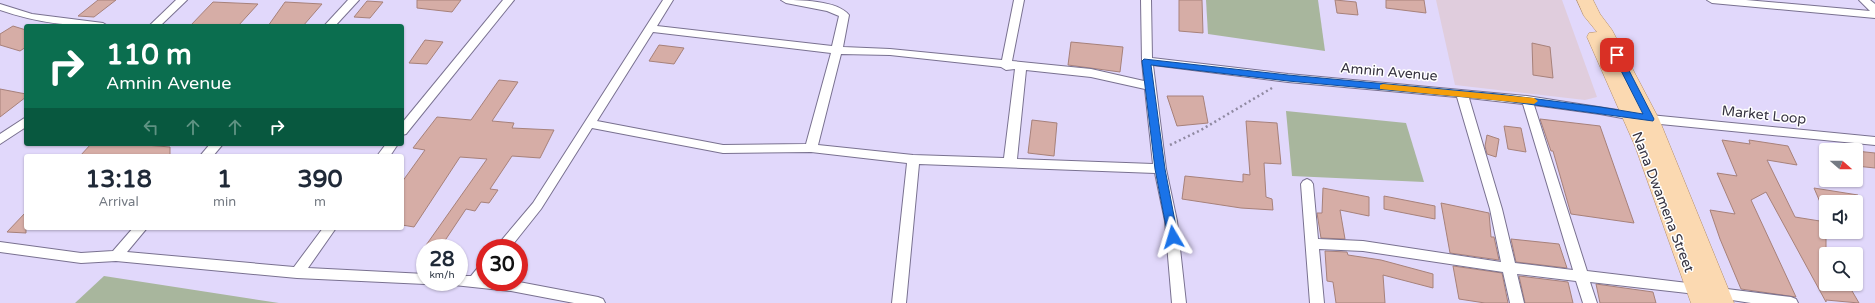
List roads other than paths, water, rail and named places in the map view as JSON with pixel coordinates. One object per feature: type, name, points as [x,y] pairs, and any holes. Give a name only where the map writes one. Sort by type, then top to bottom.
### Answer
[{"type":"main road","name":"Nana Dwamena Street","points":[[1588,8],[1591,29],[1628,114],[1644,146],[1699,296]]},
{"type":"main road","name":"Nana Dwamena Street","points":[[1588,8],[1604,30],[1650,119],[1721,298]]},
{"type":"street","points":[[156,24],[182,0]]},
{"type":"street","points":[[330,24],[354,0]]},
{"type":"street","points":[[404,128],[468,47],[509,0]]},
{"type":"street","points":[[509,239],[536,206],[651,29],[668,0]]},
{"type":"street","points":[[786,0],[830,8],[844,15],[837,50],[810,148]]},
{"type":"street","points":[[1006,66],[1018,0]]},
{"type":"street","points":[[1146,0],[1147,61],[1160,169],[1171,221],[1179,303]]},
{"type":"street","points":[[1712,0],[1875,15]]},
{"type":"street","points":[[1864,0],[1875,10]]},
{"type":"street","points":[[0,7],[31,17],[87,24]]},
{"type":"street","points":[[651,29],[837,50],[890,52],[1006,66],[1090,73],[1126,80],[1150,87]]},
{"type":"street","name":"Amnin Avenue","points":[[1147,61],[1288,78],[1527,100],[1628,114]]},
{"type":"street","points":[[1010,163],[1021,67]]},
{"type":"street","points":[[1462,94],[1496,209],[1518,303]]},
{"type":"street","points":[[1527,100],[1590,303]]},
{"type":"street","name":"Market Loop","points":[[1628,114],[1650,119],[1875,141]]},
{"type":"street","points":[[0,140],[24,122]]},
{"type":"street","points":[[590,124],[723,149],[810,148],[913,159],[1160,169]]},
{"type":"street","points":[[208,154],[215,146]]},
{"type":"street","points":[[899,303],[913,159]]},
{"type":"street","points":[[1307,184],[1317,303]]},
{"type":"street","points":[[116,256],[139,230]]},
{"type":"street","points":[[297,273],[329,230]]},
{"type":"street","points":[[1312,244],[1363,246],[1509,268],[1582,275],[1699,296]]},
{"type":"street","points":[[0,247],[81,258],[116,256],[297,273],[416,279]]},
{"type":"street","points":[[468,281],[558,294],[598,303]]},
{"type":"street","points":[[1721,298],[1791,303]]}]
